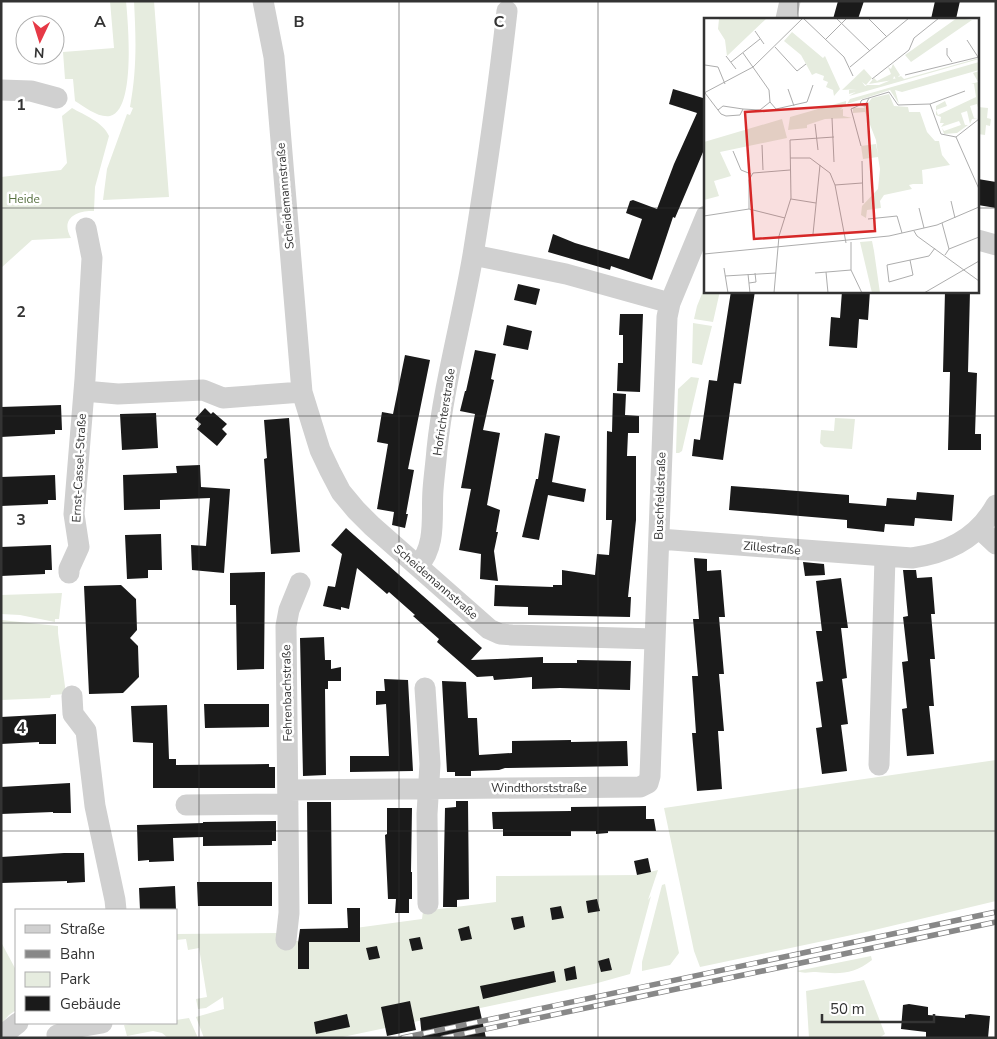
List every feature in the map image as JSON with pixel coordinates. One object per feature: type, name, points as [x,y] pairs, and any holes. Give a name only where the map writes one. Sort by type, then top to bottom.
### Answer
[{"type":"street","name":"Scheidemannstraße","points":[[263,1],[274,57],[302,392],[320,450],[341,492],[356,510],[489,629],[500,634],[655,639]]},
{"type":"street","points":[[786,18],[790,1]]},
{"type":"street","name":"Hofrichterstraße","points":[[418,566],[424,559],[431,535],[433,490],[443,407],[472,255],[501,67],[507,11]]},
{"type":"street","points":[[1,90],[31,91],[57,98]]},
{"type":"street","name":"Buschfeldstraße","points":[[648,783],[650,776],[667,317],[670,303],[704,221]]},
{"type":"street","name":"Ernst-Cassel-Straße","points":[[69,573],[79,547],[74,514],[92,258],[86,228]]},
{"type":"street","points":[[980,241],[996,246]]},
{"type":"street","points":[[472,255],[566,274],[670,303]]},
{"type":"street","points":[[84,391],[118,394],[203,390],[223,398],[302,392]]},
{"type":"street","name":"Zillestraße","points":[[659,539],[912,558],[930,556],[948,550],[964,541],[979,528],[996,505]]},
{"type":"street","points":[[979,528],[996,544]]},
{"type":"street","points":[[879,765],[885,557]]},
{"type":"street","name":"Fehrenbachstraße","points":[[286,940],[289,913],[286,626],[289,610],[300,583]]},
{"type":"street","points":[[425,688],[430,764],[427,814],[428,904]]},
{"type":"street","points":[[72,696],[73,714],[86,731],[94,806],[116,909]]},
{"type":"street","name":"Windthorststraße","points":[[288,797],[429,789],[640,788],[648,783]]},
{"type":"street","points":[[186,805],[288,797]]},
{"type":"street","points":[[5,1038],[9,1030],[17,1024]]},
{"type":"street","points":[[54,1032],[94,1024]]},
{"type":"green space","points":[[110,1],[126,1],[129,45],[127,83],[124,98],[118,110],[110,116],[105,116],[75,101],[73,79],[65,79],[65,52],[114,48]]},
{"type":"green space","points":[[134,1],[154,1],[169,197],[103,200],[107,169],[127,114],[130,115],[133,108],[130,107],[135,54]]},
{"type":"green space","points":[[980,107],[988,108],[987,118],[991,119],[990,126],[986,125],[985,135],[980,134]]},
{"type":"green space","name":"Heide","points":[[72,108],[98,123],[109,136],[95,187],[94,211],[81,212],[72,217],[67,226],[71,238],[32,240],[1,268],[1,177],[61,170],[67,163],[62,116]]},
{"type":"green space","points":[[704,289],[704,292],[720,292],[713,322],[694,319]]},
{"type":"green space","points":[[693,323],[712,326],[702,365],[692,363]]},
{"type":"green space","points":[[691,377],[699,378],[682,451],[676,453],[678,389]]},
{"type":"green space","points":[[835,418],[855,419],[852,449],[824,447],[820,443],[821,430],[834,431]]},
{"type":"green space","points":[[62,593],[59,619],[55,619],[55,622],[20,615],[1,614],[1,595]]},
{"type":"green space","points":[[1,620],[58,626],[66,694],[51,695],[50,698],[1,700]]},
{"type":"green space","points":[[996,760],[996,901],[866,932],[700,967],[694,951],[664,808]]},
{"type":"green space","points":[[658,870],[648,900],[651,896],[630,974],[594,984],[338,1038],[204,1038],[196,1017],[224,1009],[223,997],[206,1008],[198,1009],[196,999],[207,997],[199,948],[188,950],[186,939],[178,940],[178,934],[281,933],[282,941],[345,941],[348,929],[422,919],[423,911],[496,902],[496,876],[637,875]]},
{"type":"green space","points":[[665,884],[679,953],[670,965],[642,971],[642,962],[662,885]]},
{"type":"green space","points":[[1,942],[15,968],[15,1011],[1,1024]]},
{"type":"green space","points":[[871,956],[872,960],[852,971],[804,973],[797,971]]},
{"type":"green space","points":[[864,980],[885,1034],[879,1038],[809,1038],[806,991]]},
{"type":"green space","points":[[189,1018],[198,1038],[168,1038],[162,1033],[153,1031],[127,1036],[124,1025],[178,1024],[178,1020]]},
{"type":"building","points":[[838,1],[864,1],[858,18],[833,18]]},
{"type":"building","points":[[935,1],[960,1],[956,18],[931,18]]},
{"type":"building","points":[[673,89],[703,98],[704,96],[704,150],[675,218],[673,217],[652,280],[611,266],[610,270],[548,252],[553,234],[575,243],[629,259],[642,219],[626,213],[630,201],[633,200],[657,209],[674,164],[697,113],[669,104]]},
{"type":"building","points":[[980,179],[996,182],[996,208],[980,205]]},
{"type":"building","points":[[518,284],[540,289],[536,305],[514,300]]},
{"type":"building","points":[[731,292],[755,292],[741,384],[734,383],[723,460],[692,456],[694,439],[700,440],[709,380],[717,381]]},
{"type":"building","points":[[842,292],[870,292],[868,320],[859,319],[857,348],[829,346],[831,317],[840,318]]},
{"type":"building","points":[[945,292],[970,292],[968,372],[977,373],[975,434],[981,434],[981,450],[948,450],[950,372],[943,372]]},
{"type":"building","points":[[620,314],[643,314],[640,392],[617,391],[618,363],[623,363],[623,335],[619,335]]},
{"type":"building","points":[[507,325],[532,331],[528,350],[503,345]]},
{"type":"building","points":[[475,350],[496,354],[491,379],[494,380],[483,430],[500,433],[487,505],[500,510],[494,551],[498,581],[480,579],[481,554],[459,550],[471,489],[461,488],[475,414],[460,411]]},
{"type":"building","points":[[405,355],[430,360],[408,469],[414,470],[405,528],[392,525],[394,512],[377,509],[388,444],[377,442],[382,412],[393,414]]},
{"type":"building","points":[[613,393],[626,394],[625,415],[639,416],[639,433],[628,433],[627,456],[636,456],[636,520],[628,597],[631,597],[630,617],[528,615],[528,607],[494,606],[495,585],[553,587],[553,585],[562,585],[562,570],[595,575],[597,554],[609,555],[612,520],[606,520],[607,431],[612,432]]},
{"type":"building","points":[[61,405],[62,430],[55,430],[55,434],[1,437],[1,407]]},
{"type":"building","points":[[205,408],[227,424],[222,429],[227,434],[217,446],[197,429],[201,424],[195,419]]},
{"type":"building","points":[[156,413],[158,448],[122,450],[120,414]]},
{"type":"building","points":[[289,418],[300,552],[271,554],[264,459],[267,458],[264,420]]},
{"type":"building","points":[[545,433],[560,436],[552,482],[586,489],[584,502],[548,495],[539,540],[522,537],[536,479],[538,479]]},
{"type":"building","points":[[200,465],[201,487],[230,489],[224,573],[192,570],[191,545],[206,546],[210,498],[160,500],[160,509],[124,510],[123,475],[177,473],[176,466]]},
{"type":"building","points":[[55,475],[56,500],[48,500],[48,504],[1,506],[1,477]]},
{"type":"building","points":[[731,486],[849,495],[849,503],[886,506],[887,498],[916,500],[917,492],[954,495],[952,521],[915,518],[914,526],[885,524],[884,532],[847,528],[847,520],[729,510]]},
{"type":"building","points":[[346,528],[482,648],[471,660],[543,657],[543,663],[577,663],[577,660],[631,661],[630,690],[532,689],[532,677],[494,680],[493,676],[477,677],[437,642],[439,639],[413,616],[415,615],[389,592],[387,594],[357,568],[349,609],[341,607],[341,610],[323,606],[328,586],[335,587],[342,554],[331,545]]},
{"type":"building","points":[[161,534],[162,570],[148,570],[148,578],[127,579],[125,535]]},
{"type":"building","points":[[51,545],[52,570],[45,570],[45,574],[1,576],[1,547]]},
{"type":"building","points":[[694,558],[707,559],[707,571],[721,570],[725,617],[719,617],[724,674],[719,674],[724,731],[718,731],[722,789],[697,791],[692,733],[696,733],[692,676],[698,676],[693,619],[699,619]]},
{"type":"building","points":[[803,562],[824,564],[825,575],[805,576]]},
{"type":"building","points":[[903,570],[916,570],[917,578],[932,577],[935,614],[931,614],[935,659],[930,659],[934,706],[929,706],[934,754],[907,756],[902,709],[907,708],[902,662],[908,661],[903,617],[908,616]]},
{"type":"building","points":[[265,572],[264,669],[237,670],[236,605],[230,605],[230,573]]},
{"type":"building","points":[[841,578],[848,628],[841,628],[847,678],[842,679],[848,724],[841,725],[847,771],[822,774],[816,728],[822,727],[816,682],[823,681],[816,631],[822,631],[816,581]]},
{"type":"building","points":[[121,585],[136,599],[137,630],[130,638],[138,646],[139,677],[123,693],[89,694],[84,586]]},
{"type":"building","points":[[324,637],[325,660],[331,660],[331,669],[341,667],[341,681],[328,681],[328,689],[325,689],[326,775],[303,776],[300,638]]},
{"type":"building","points":[[384,679],[408,680],[413,771],[350,772],[350,756],[389,756],[386,704],[376,705],[376,691],[385,691]]},
{"type":"building","points":[[442,681],[466,682],[468,718],[477,718],[479,755],[512,753],[512,741],[627,741],[628,766],[505,768],[471,771],[471,776],[455,776],[455,772],[447,772]]},
{"type":"building","points":[[204,704],[269,704],[269,727],[205,728]]},
{"type":"building","points":[[167,705],[169,759],[176,759],[176,765],[269,764],[269,767],[275,767],[275,788],[153,788],[153,743],[133,742],[131,706]]},
{"type":"building","points":[[56,714],[56,744],[39,744],[39,742],[1,744],[1,717]]},
{"type":"building","points":[[70,783],[71,813],[1,814],[1,787]]},
{"type":"building","points":[[456,801],[468,801],[469,899],[457,900],[457,907],[443,907],[445,808],[456,807]]},
{"type":"building","points":[[307,802],[331,802],[332,904],[308,904]]},
{"type":"building","points":[[646,806],[646,819],[654,819],[656,831],[608,831],[608,833],[596,834],[596,831],[571,831],[571,836],[503,836],[503,829],[493,829],[492,812],[571,811],[571,807]]},
{"type":"building","points":[[387,808],[412,808],[412,899],[409,899],[409,913],[395,913],[396,899],[388,899],[385,835],[387,834]]},
{"type":"building","points":[[276,821],[276,841],[272,841],[272,845],[203,846],[203,837],[173,838],[174,861],[138,861],[137,825]]},
{"type":"building","points":[[84,853],[85,882],[1,883],[1,857]]},
{"type":"building","points":[[648,858],[651,872],[637,875],[634,861]]},
{"type":"building","points":[[197,882],[272,882],[272,906],[198,906]]},
{"type":"building","points":[[175,886],[176,909],[140,909],[139,888]]},
{"type":"building","points":[[597,899],[600,911],[588,913],[586,901]]},
{"type":"building","points":[[561,906],[564,918],[552,920],[550,908]]},
{"type":"building","points":[[347,908],[360,908],[360,942],[309,942],[309,969],[298,969],[300,929],[348,928]]},
{"type":"building","points":[[523,916],[525,927],[514,930],[511,918]]},
{"type":"building","points":[[469,926],[472,939],[461,941],[458,929]]},
{"type":"building","points":[[420,937],[423,949],[412,951],[409,939]]},
{"type":"building","points":[[377,946],[380,958],[369,960],[366,948]]},
{"type":"building","points":[[609,958],[612,970],[601,972],[598,961]]},
{"type":"building","points":[[575,966],[577,979],[566,981],[564,969]]},
{"type":"building","points":[[554,971],[556,982],[483,999],[480,986]]},
{"type":"building","points":[[410,1001],[416,1030],[387,1036],[381,1007]]},
{"type":"building","points":[[903,1005],[928,1007],[928,1015],[965,1018],[965,1015],[970,1014],[990,1016],[988,1038],[926,1038],[926,1032],[901,1029]]},
{"type":"building","points":[[479,1006],[486,1038],[422,1038],[420,1018]]},
{"type":"building","points":[[347,1014],[350,1027],[316,1034],[314,1022]]},
{"type":"railway","points":[[402,1038],[996,912]]},
{"type":"railway","points":[[443,1038],[996,922]]}]
